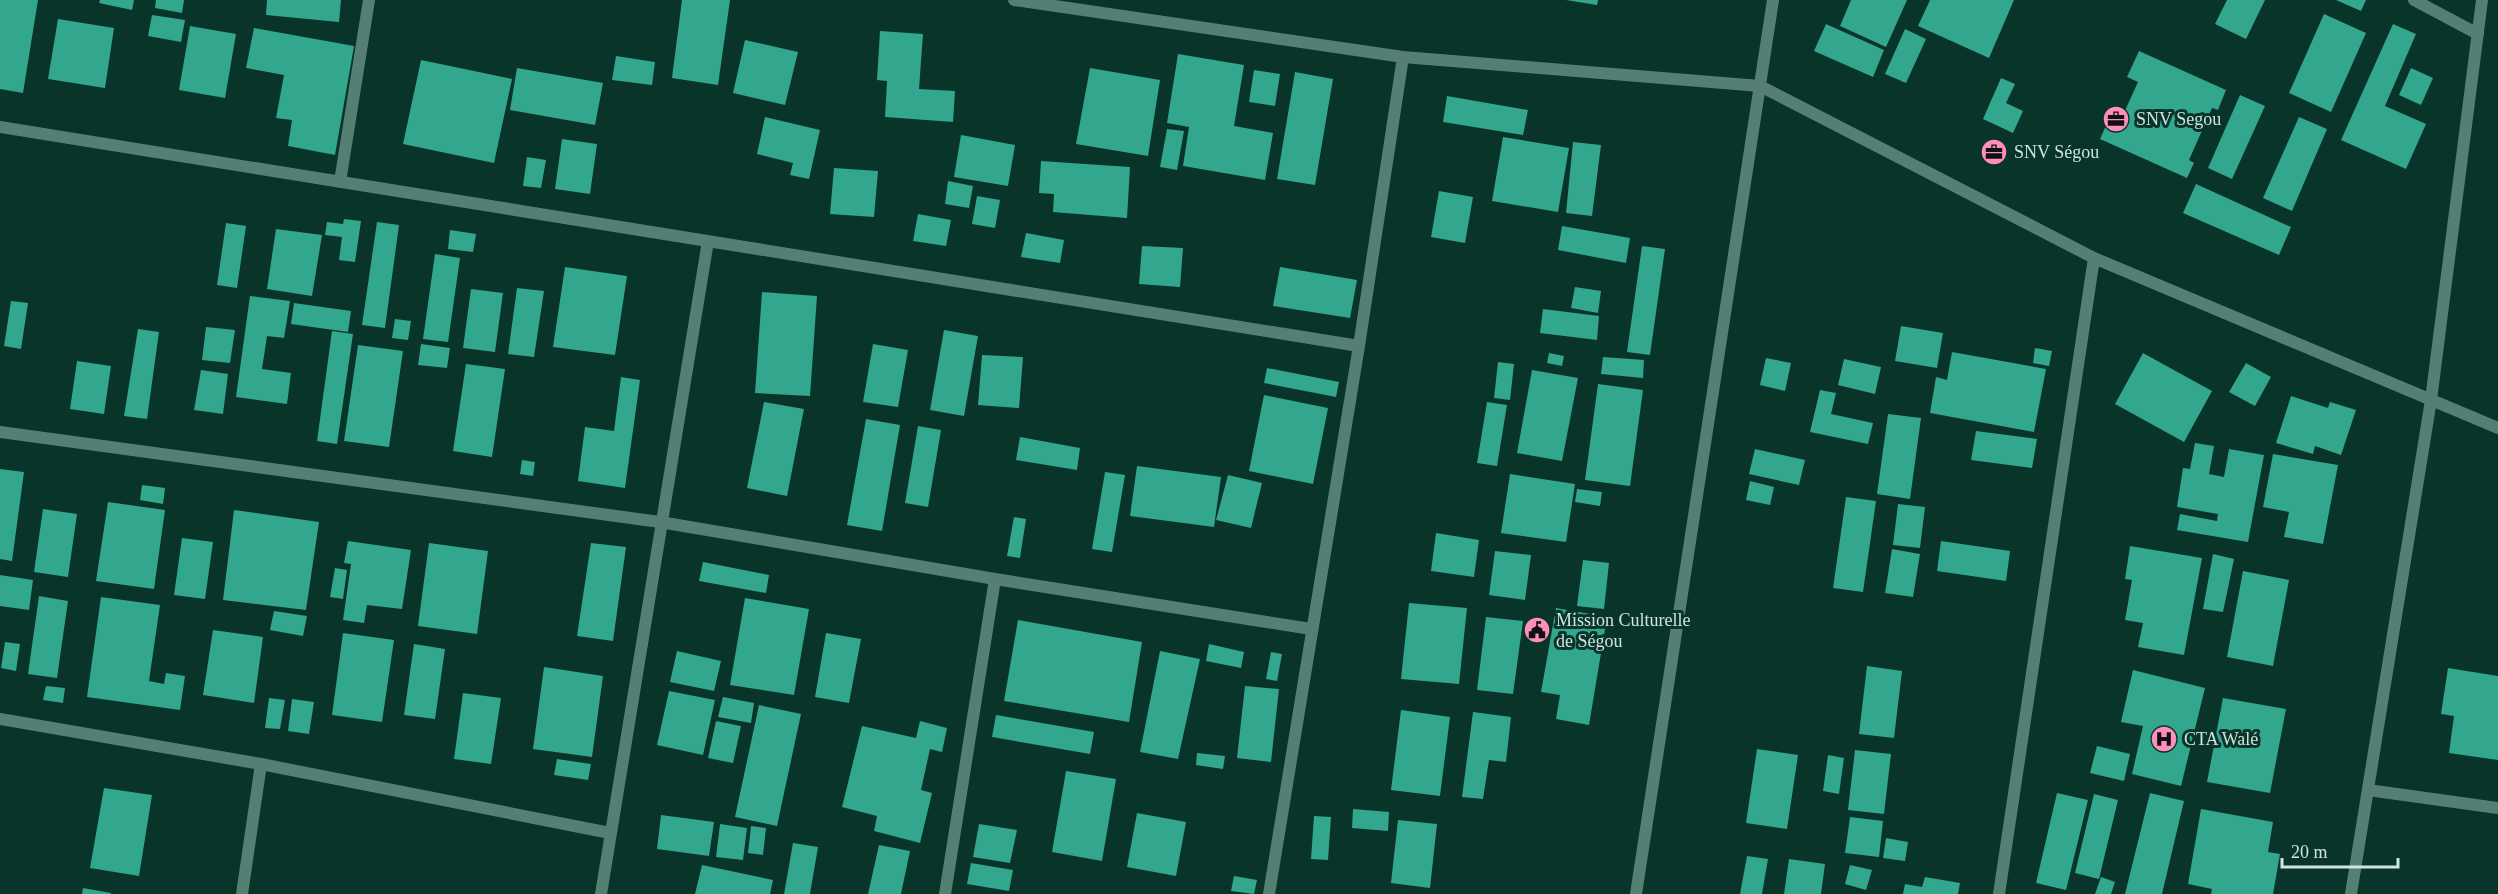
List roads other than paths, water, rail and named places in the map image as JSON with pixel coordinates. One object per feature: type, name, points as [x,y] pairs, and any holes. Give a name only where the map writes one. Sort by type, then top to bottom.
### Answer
[{"type":"street","points":[[340,182],[369,0]]},
{"type":"street","points":[[1014,0],[1403,57],[1760,86],[2094,258],[2498,428]]},
{"type":"street","points":[[1636,894],[1773,0]]},
{"type":"street","points":[[2414,0],[2478,33]]},
{"type":"street","points":[[2351,894],[2431,400],[2482,0]]},
{"type":"street","points":[[1269,894],[1359,346],[1403,57]]},
{"type":"street","points":[[0,127],[1359,346]]},
{"type":"street","points":[[601,894],[660,522],[708,241]]},
{"type":"street","points":[[1999,894],[2094,258]]},
{"type":"street","points":[[0,432],[660,522],[995,579],[1311,628]]},
{"type":"street","points":[[945,894],[995,579]]},
{"type":"street","points":[[0,719],[261,764],[610,834]]},
{"type":"street","points":[[242,894],[261,764]]},
{"type":"street","points":[[2368,790],[2498,808]]},
{"type":"place","name":"SNV Segou","points":[[2116,119]]},
{"type":"place","name":"SNV Ségou","points":[[1994,152]]},
{"type":"place","name":"Mission Culturelle de Ségou","points":[[1537,630]]},
{"type":"place","name":"CTA Walé","points":[[2164,739]]}]
